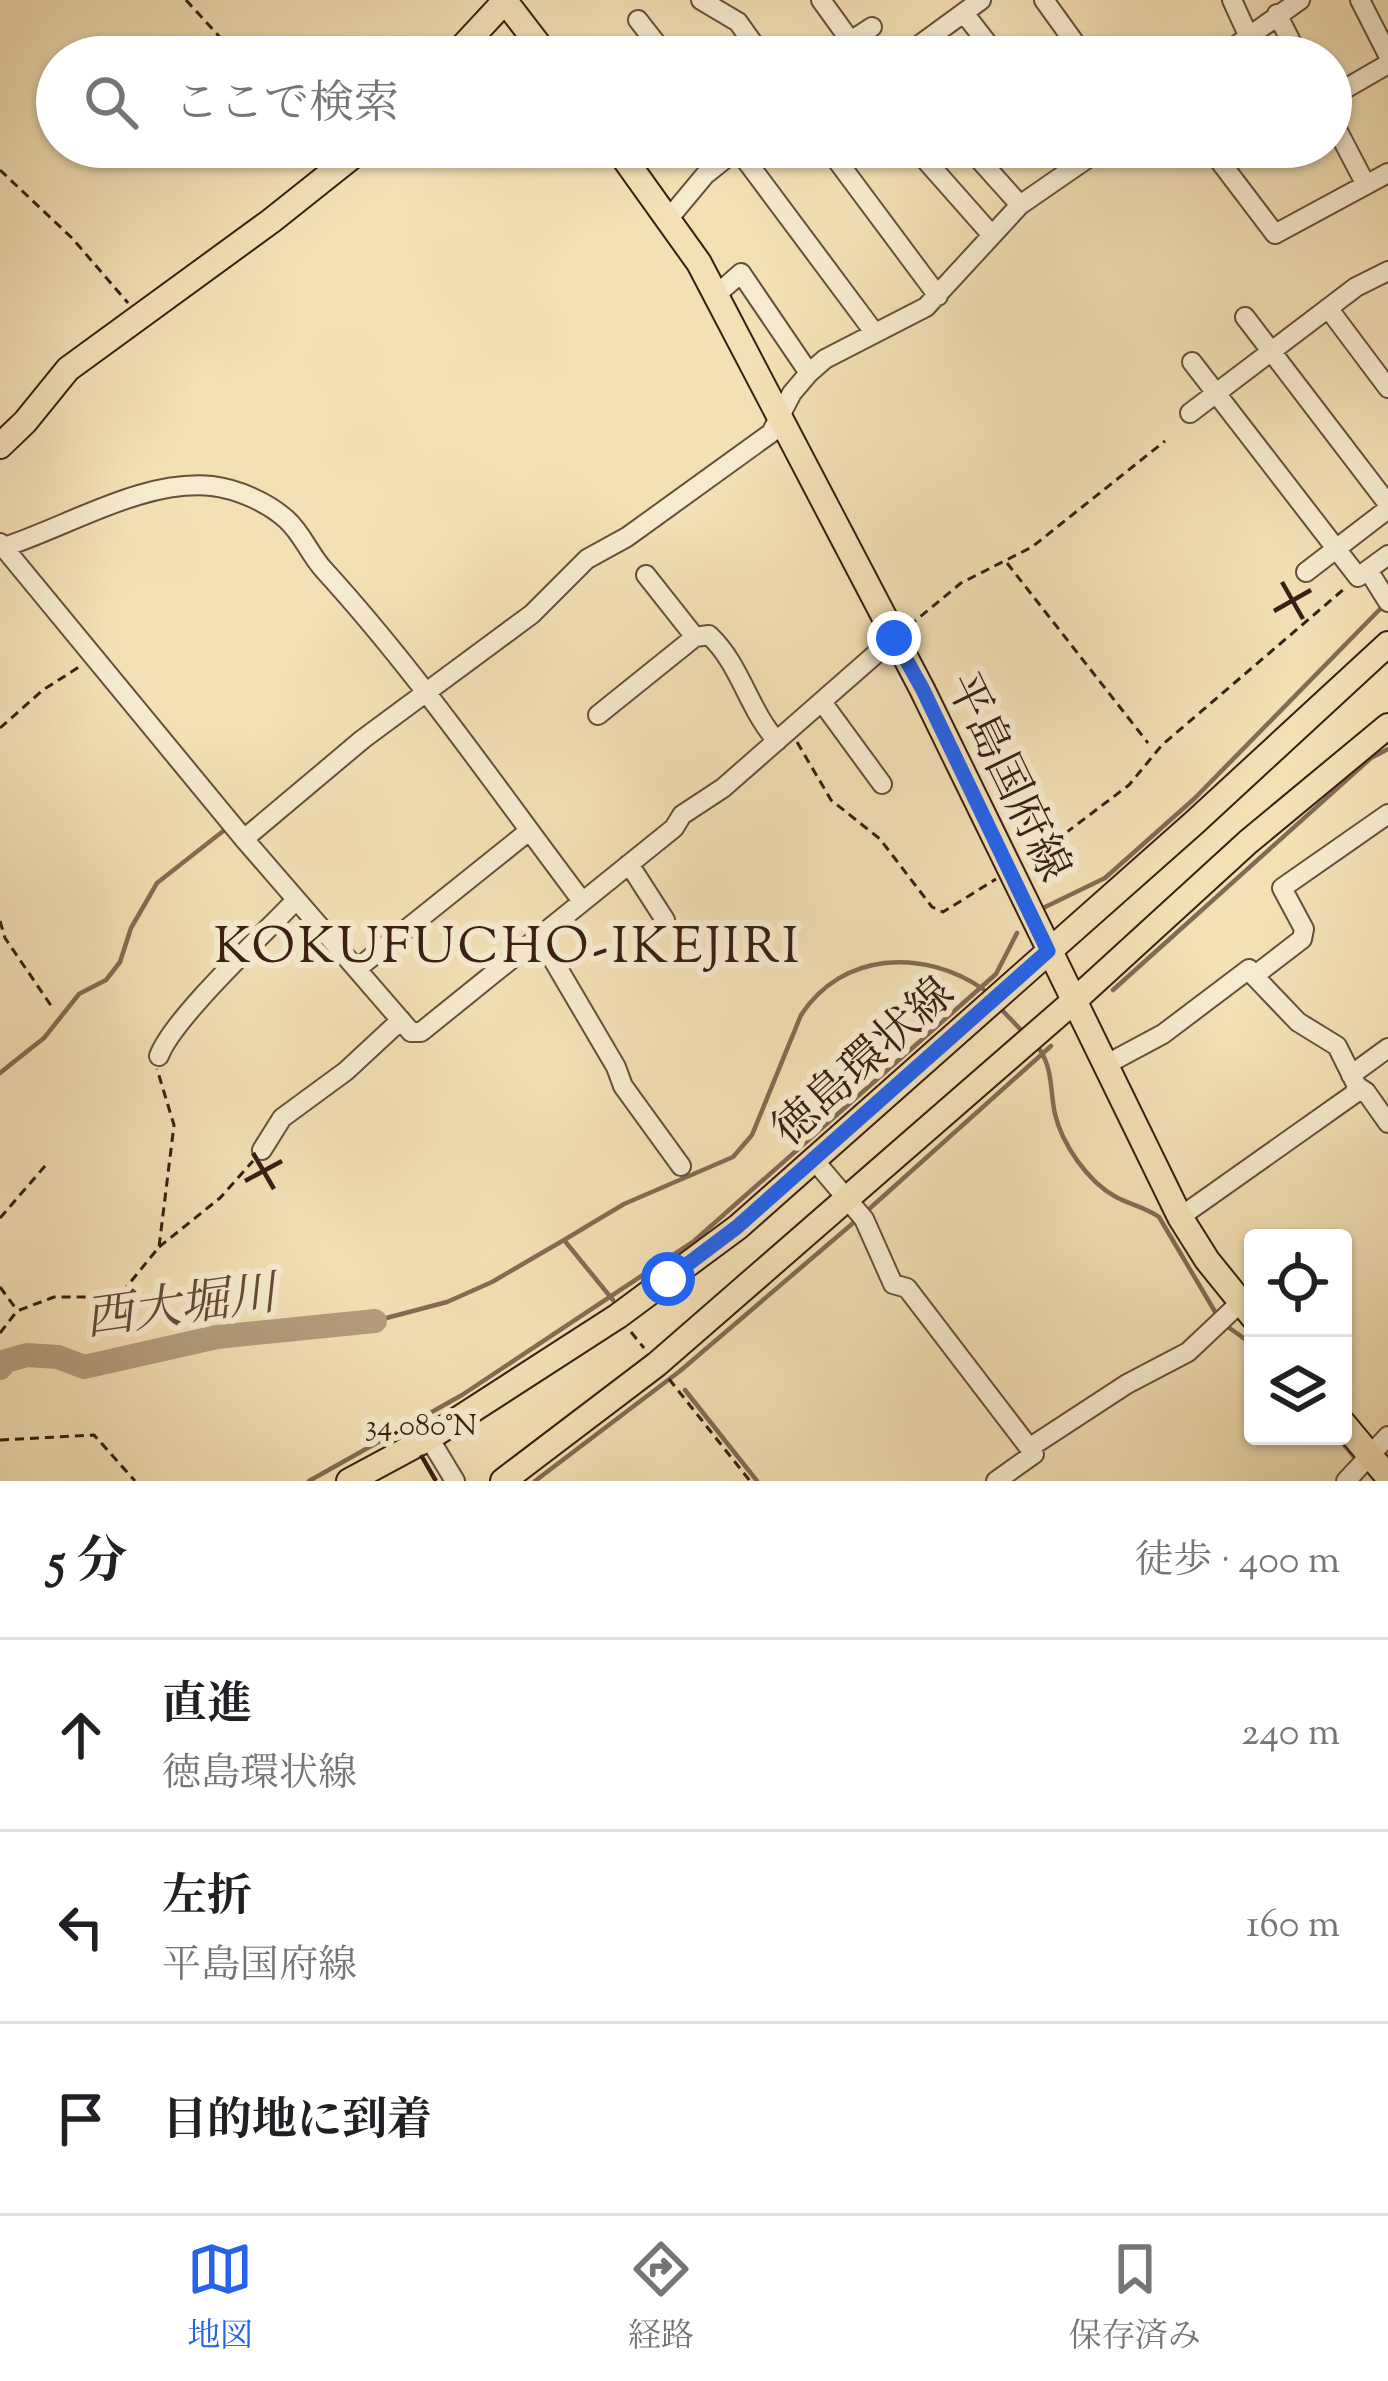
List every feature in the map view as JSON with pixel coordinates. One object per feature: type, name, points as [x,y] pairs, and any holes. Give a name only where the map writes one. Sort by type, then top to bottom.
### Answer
[{"type":"main road","points":[[473,36],[506,0],[533,36]]},
{"type":"main road","points":[[0,446],[68,369],[338,168]]},
{"type":"main road","name":"平島国府線","points":[[632,168],[670,217],[716,295],[894,638],[1180,1217],[1234,1315]]},
{"type":"main road","name":"徳島環状線","points":[[349,1481],[429,1438],[618,1316],[725,1237],[1388,644]]},
{"type":"main road","name":"徳島環状線","points":[[503,1481],[664,1373],[858,1209],[1248,842],[1388,726]]},
{"type":"main road","points":[[1365,1460],[1388,1477]]},
{"type":"street","points":[[701,0],[738,22],[748,36]]},
{"type":"street","points":[[821,0],[846,36]]},
{"type":"street","points":[[932,36],[981,0]]},
{"type":"street","points":[[1044,0],[1070,36]]},
{"type":"street","points":[[1232,0],[1248,35],[1300,0]]},
{"type":"street","points":[[1352,83],[1388,59],[1360,0]]},
{"type":"street","points":[[964,13],[982,36]]},
{"type":"street","points":[[1277,14],[1288,36]]},
{"type":"street","points":[[638,20],[651,36]]},
{"type":"street","points":[[860,36],[872,27]]},
{"type":"street","points":[[1352,158],[1366,185]]},
{"type":"street","points":[[670,217],[714,168]]},
{"type":"street","points":[[753,168],[874,332]]},
{"type":"street","points":[[843,168],[938,296]]},
{"type":"street","points":[[933,168],[990,233]]},
{"type":"street","points":[[987,168],[1020,205]]},
{"type":"street","points":[[244,839],[363,740],[532,614],[587,559],[627,537],[771,434],[792,393],[809,373],[874,332],[926,307],[1020,205],[1076,168]]},
{"type":"street","points":[[1225,168],[1275,234],[1388,172]]},
{"type":"street","points":[[1190,413],[1356,287],[1388,271]]},
{"type":"street","points":[[716,295],[741,273],[809,373]]},
{"type":"street","points":[[1328,308],[1388,388]]},
{"type":"street","points":[[1246,317],[1388,506],[1306,572]]},
{"type":"street","points":[[1192,362],[1335,549],[1387,600]]},
{"type":"street","points":[[582,901],[370,621],[317,563],[303,537],[283,516],[240,492],[173,486],[146,491],[2,545],[296,901],[411,1032],[421,1032],[674,828],[682,815],[723,788],[894,638]]},
{"type":"street","points":[[1363,573],[1388,555]]},
{"type":"street","points":[[646,575],[695,637]]},
{"type":"street","points":[[598,715],[695,637],[709,635],[738,671],[755,712],[783,736]]},
{"type":"street","points":[[822,702],[878,770]]},
{"type":"street","points":[[1254,976],[1303,939],[1304,929],[1282,888],[1388,814]]},
{"type":"street","points":[[358,968],[529,831]]},
{"type":"street","points":[[628,864],[665,920]]},
{"type":"street","points":[[159,1056],[182,1021],[296,901]]},
{"type":"street","points":[[538,936],[616,1066],[622,1086],[681,1166]]},
{"type":"street","points":[[1107,1064],[1162,1034],[1249,969],[1298,1022],[1337,1046],[1354,1081],[1388,1123]]},
{"type":"street","points":[[262,1150],[283,1118],[346,1071],[401,1020]]},
{"type":"street","points":[[1180,1217],[1354,1094],[1354,1081],[1388,1048]]},
{"type":"street","points":[[814,1160],[858,1209],[893,1284],[907,1288],[1034,1454],[997,1481]]},
{"type":"street","points":[[1029,1448],[1127,1384],[1188,1352],[1234,1315]]},
{"type":"street","points":[[429,1438],[455,1481]]},
{"type":"path","points":[[186,0],[219,36]]},
{"type":"path","points":[[0,170],[72,238],[138,316]]},
{"type":"path","points":[[894,638],[961,583],[1032,547],[1166,441]]},
{"type":"path","points":[[1006,562],[1148,743]]},
{"type":"path","points":[[783,736],[831,800],[880,839],[932,907],[943,912],[1066,835],[1129,785],[1162,745],[1363,573]]},
{"type":"path","points":[[0,728],[43,690],[97,656]]},
{"type":"path","points":[[0,921],[5,938],[54,1010]]},
{"type":"path","points":[[159,1056],[157,1070],[174,1125],[159,1247]]},
{"type":"path","points":[[0,1333],[17,1310],[54,1297],[106,1297],[124,1289],[159,1247],[220,1198],[262,1150]]},
{"type":"path","points":[[0,1218],[45,1166]]},
{"type":"path","points":[[0,1287],[17,1310]]},
{"type":"path","points":[[618,1316],[750,1481]]},
{"type":"path","points":[[0,1440],[94,1435],[134,1481]]},
{"type":"waterway","points":[[1041,909],[1105,878],[1195,798],[1384,605]]},
{"type":"waterway","points":[[1113,990],[1371,758],[1388,749]]},
{"type":"waterway","points":[[0,1073],[44,1038],[79,994],[106,980],[120,962],[131,928],[157,883],[227,828]]},
{"type":"waterway","points":[[309,1481],[462,1395],[694,1241],[996,974],[1017,933]]},
{"type":"waterway","points":[[564,1240],[624,1204],[733,1157],[752,1135],[801,1015],[838,979],[861,968],[910,963],[935,967],[983,989]]},
{"type":"waterway","points":[[1001,1009],[1022,1031]]},
{"type":"waterway","points":[[868,1210],[1051,1046]]},
{"type":"waterway","points":[[1040,1050],[1058,1126],[1078,1161],[1116,1197],[1159,1217],[1217,1315]]},
{"type":"waterway","points":[[535,1481],[680,1371],[859,1218]]},
{"type":"waterway","points":[[375,1321],[447,1302],[564,1240],[613,1300]]},
{"type":"waterway","name":"西大堀川","points":[[0,1368],[6,1361],[27,1355],[58,1357],[84,1367],[217,1337],[375,1321]]},
{"type":"waterway","points":[[1224,1324],[1244,1338]]},
{"type":"waterway","points":[[685,1390],[757,1481]]},
{"type":"waterway","points":[[1344,1445],[1359,1463]]},
{"type":"district","name":"KOKUFUCHO-IKEJIRI","points":[[508,944]]},
{"type":"route","points":[[668,1279],[737,1227],[1048,951],[894,638]]}]
